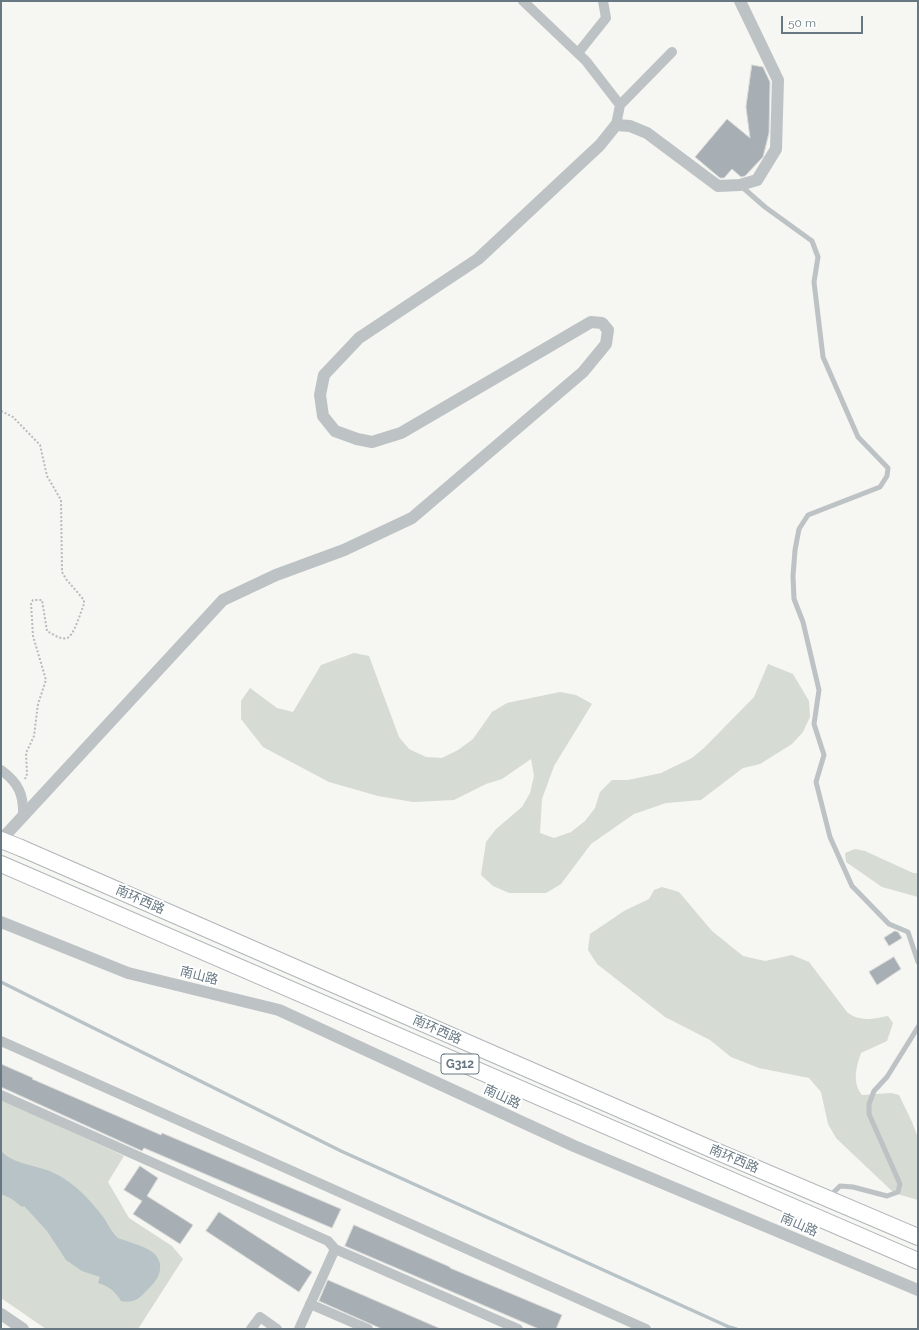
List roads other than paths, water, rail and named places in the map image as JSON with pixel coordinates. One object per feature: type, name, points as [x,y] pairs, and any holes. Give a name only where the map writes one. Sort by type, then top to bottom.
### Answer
[{"type":"highway","name":"南环西路","points":[[1,840],[918,1237]]},
{"type":"highway","name":"南环西路","points":[[2,865],[918,1261]]},
{"type":"street","points":[[523,1],[586,61],[620,106]]},
{"type":"street","points":[[578,53],[606,18],[603,1]]},
{"type":"street","points":[[616,125],[630,126],[647,134],[718,186],[740,186],[757,180],[776,149],[778,80],[740,1]]},
{"type":"street","points":[[1,840],[223,600],[276,575],[344,550],[412,518],[583,372],[606,344],[608,330],[602,323],[591,322],[575,330],[401,433],[372,442],[357,439],[335,431],[323,416],[320,395],[324,375],[359,338],[478,259],[600,145],[616,125],[620,106],[672,52]]},
{"type":"street","points":[[1,770],[12,778],[20,790],[24,803],[23,817]]},
{"type":"street","name":"南山路","points":[[1,922],[128,973],[279,1010],[574,1146],[918,1290]]},
{"type":"street","points":[[1,1041],[646,1329]]},
{"type":"street","points":[[1,1095],[328,1242],[335,1249],[518,1329]]},
{"type":"street","points":[[299,1329],[335,1249]]},
{"type":"street","points":[[310,1304],[368,1329]]},
{"type":"street","points":[[1,1314],[23,1329]]},
{"type":"street","points":[[251,1329],[260,1317],[277,1329]]},
{"type":"lane","points":[[740,186],[812,241],[818,257],[814,282],[823,357],[858,437],[888,468],[887,476],[880,487],[808,515],[799,529],[795,550],[793,576],[794,599],[803,622],[819,690],[814,724],[824,755],[816,782],[830,837],[852,886],[889,924],[908,932],[918,962]]},
{"type":"lane","points":[[828,1199],[840,1186],[853,1187],[887,1196],[898,1192],[900,1184],[869,1114],[869,1104],[874,1091],[887,1078],[918,1027]]},
{"type":"waterway","points":[[1,982],[341,1151],[736,1329]]}]
